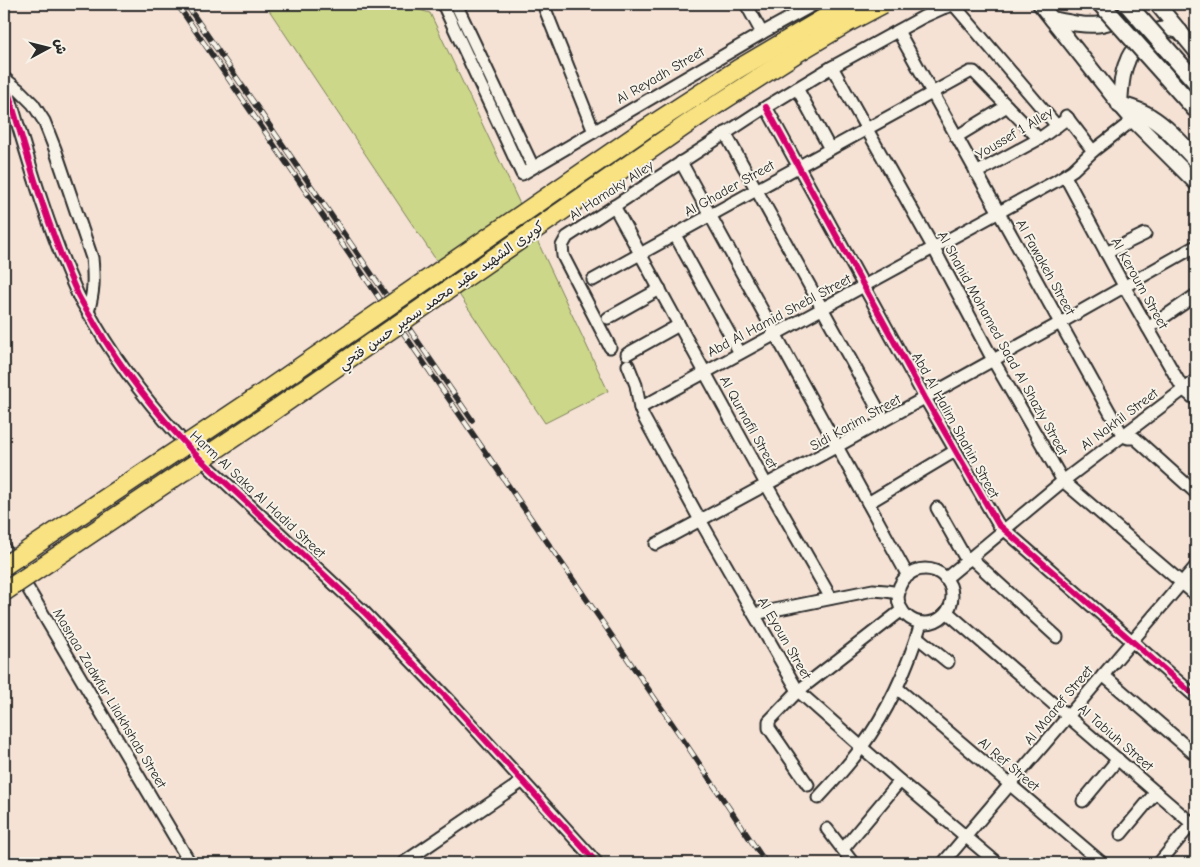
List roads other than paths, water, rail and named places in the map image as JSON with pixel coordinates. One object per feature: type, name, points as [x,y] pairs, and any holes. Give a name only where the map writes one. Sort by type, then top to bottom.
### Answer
[{"type":"main road","name":"كوبرى الشهيد عقيد محمد سمير حسن فتحي","points":[[4,566],[256,397],[644,130],[738,68],[848,4]]},
{"type":"main road","name":"كوبرى الشهيد عقيد محمد سمير حسن فتحي","points":[[4,592],[272,413],[696,118],[797,53],[883,4]]},
{"type":"main road","points":[[1101,4],[1196,110]]},
{"type":"main road","points":[[1127,4],[1196,82]]},
{"type":"main road","points":[[1120,105],[1149,116],[1162,126],[1196,160]]},
{"type":"street","name":"Al Reyadh Street","points":[[443,4],[522,174],[762,33],[798,8],[815,4]]},
{"type":"street","points":[[456,4],[534,167]]},
{"type":"street","points":[[544,4],[594,132]]},
{"type":"street","points":[[746,4],[762,33]]},
{"type":"street","points":[[955,4],[1057,126]]},
{"type":"street","name":"Al Hamaky Alley","points":[[610,347],[563,256],[562,246],[567,237],[797,88],[932,12],[955,4]]},
{"type":"street","points":[[1040,4],[1133,120],[1196,183]]},
{"type":"street","points":[[1052,19],[1078,24],[1105,24],[1121,18],[1136,4]]},
{"type":"street","points":[[1157,4],[1196,51]]},
{"type":"street","points":[[1120,105],[1124,72],[1132,51],[1155,31],[1168,29],[1180,32]]},
{"type":"street","name":"Al Fawakeh Street","points":[[898,31],[1123,436]]},
{"type":"street","name":"Al Shahid Mohamed Saad Al Shazly Street","points":[[832,67],[1063,481],[1196,595]]},
{"type":"street","name":"Al Ghader Street","points":[[593,280],[970,72],[973,72],[1007,106]]},
{"type":"street","name":"Harm Al Saka Al Hadid Street","points":[[4,78],[33,104],[44,121],[55,149],[92,258],[94,276],[93,295],[88,312]]},
{"type":"street","name":"Harm Al Saka Al Hadid Street","points":[[4,78],[41,200],[65,263],[79,296],[106,343],[127,374],[195,454],[364,612],[449,700],[597,863]]},
{"type":"street","points":[[797,88],[830,149]]},
{"type":"street","points":[[956,137],[1007,106],[1039,139]]},
{"type":"street","name":"Abd Al Halim Shahin Street","points":[[766,107],[925,398],[993,518],[1196,697]]},
{"type":"street","name":"Youssef 1 Alley","points":[[976,173],[1039,139],[1067,117],[1093,150]]},
{"type":"street","name":"Abd Al Hamid Shebl Street","points":[[640,408],[1065,176],[1093,150],[1133,120]]},
{"type":"street","points":[[725,133],[884,420]]},
{"type":"street","points":[[681,162],[908,576]]},
{"type":"street","name":"Al Keroum Street","points":[[1065,176],[1124,286],[1183,389],[1196,400]]},
{"type":"street","name":"Al Qurnafil Street","points":[[614,206],[766,484],[831,598]]},
{"type":"street","points":[[1106,253],[1144,234]]},
{"type":"street","points":[[674,235],[740,353]]},
{"type":"street","name":"Sidi Karim Street","points":[[656,544],[994,360],[1196,246]]},
{"type":"street","points":[[608,318],[660,289]]},
{"type":"street","points":[[1148,328],[1196,295]]},
{"type":"street","name":"Al Eyoun Street","points":[[679,325],[628,359],[636,385],[640,408],[700,520],[798,691],[997,863]]},
{"type":"street","name":"Al Nakhil Street","points":[[945,579],[1063,481],[1196,380]]},
{"type":"street","points":[[1123,436],[1135,438],[1196,493]]},
{"type":"street","points":[[868,503],[955,451]]},
{"type":"street","points":[[937,508],[969,560],[1057,637]]},
{"type":"street","name":"Masnaa Zadwfur Lilakhshab Street","points":[[4,548],[190,863]]},
{"type":"street","name":"Al Maaref Street","points":[[943,863],[1196,566]]},
{"type":"street","points":[[927,569],[940,574],[945,579],[949,585],[952,599],[942,617],[928,623],[921,622],[914,620],[902,610],[899,602],[900,587],[913,572],[927,569]]},
{"type":"street","points":[[754,614],[873,590],[899,593]]},
{"type":"street","points":[[808,785],[769,728],[769,721],[798,691],[902,610]]},
{"type":"street","name":"Al Tabiuh Street","points":[[946,612],[1118,760],[1195,823]]},
{"type":"street","points":[[818,798],[862,748],[878,722],[897,688],[921,622]]},
{"type":"street","points":[[917,637],[948,662]]},
{"type":"street","points":[[1103,675],[1196,755]]},
{"type":"street","name":"Al Ref Street","points":[[897,688],[1102,863]]},
{"type":"street","points":[[1082,801],[1118,760]]},
{"type":"street","points":[[405,863],[523,781]]},
{"type":"street","points":[[843,849],[900,781]]},
{"type":"street","points":[[1121,834],[1156,792]]},
{"type":"street","points":[[1159,863],[1195,823]]},
{"type":"street","points":[[827,829],[853,863]]},
{"type":"railway","points":[[177,4],[766,863]]},
{"type":"railway","points":[[186,4],[472,420]]}]
